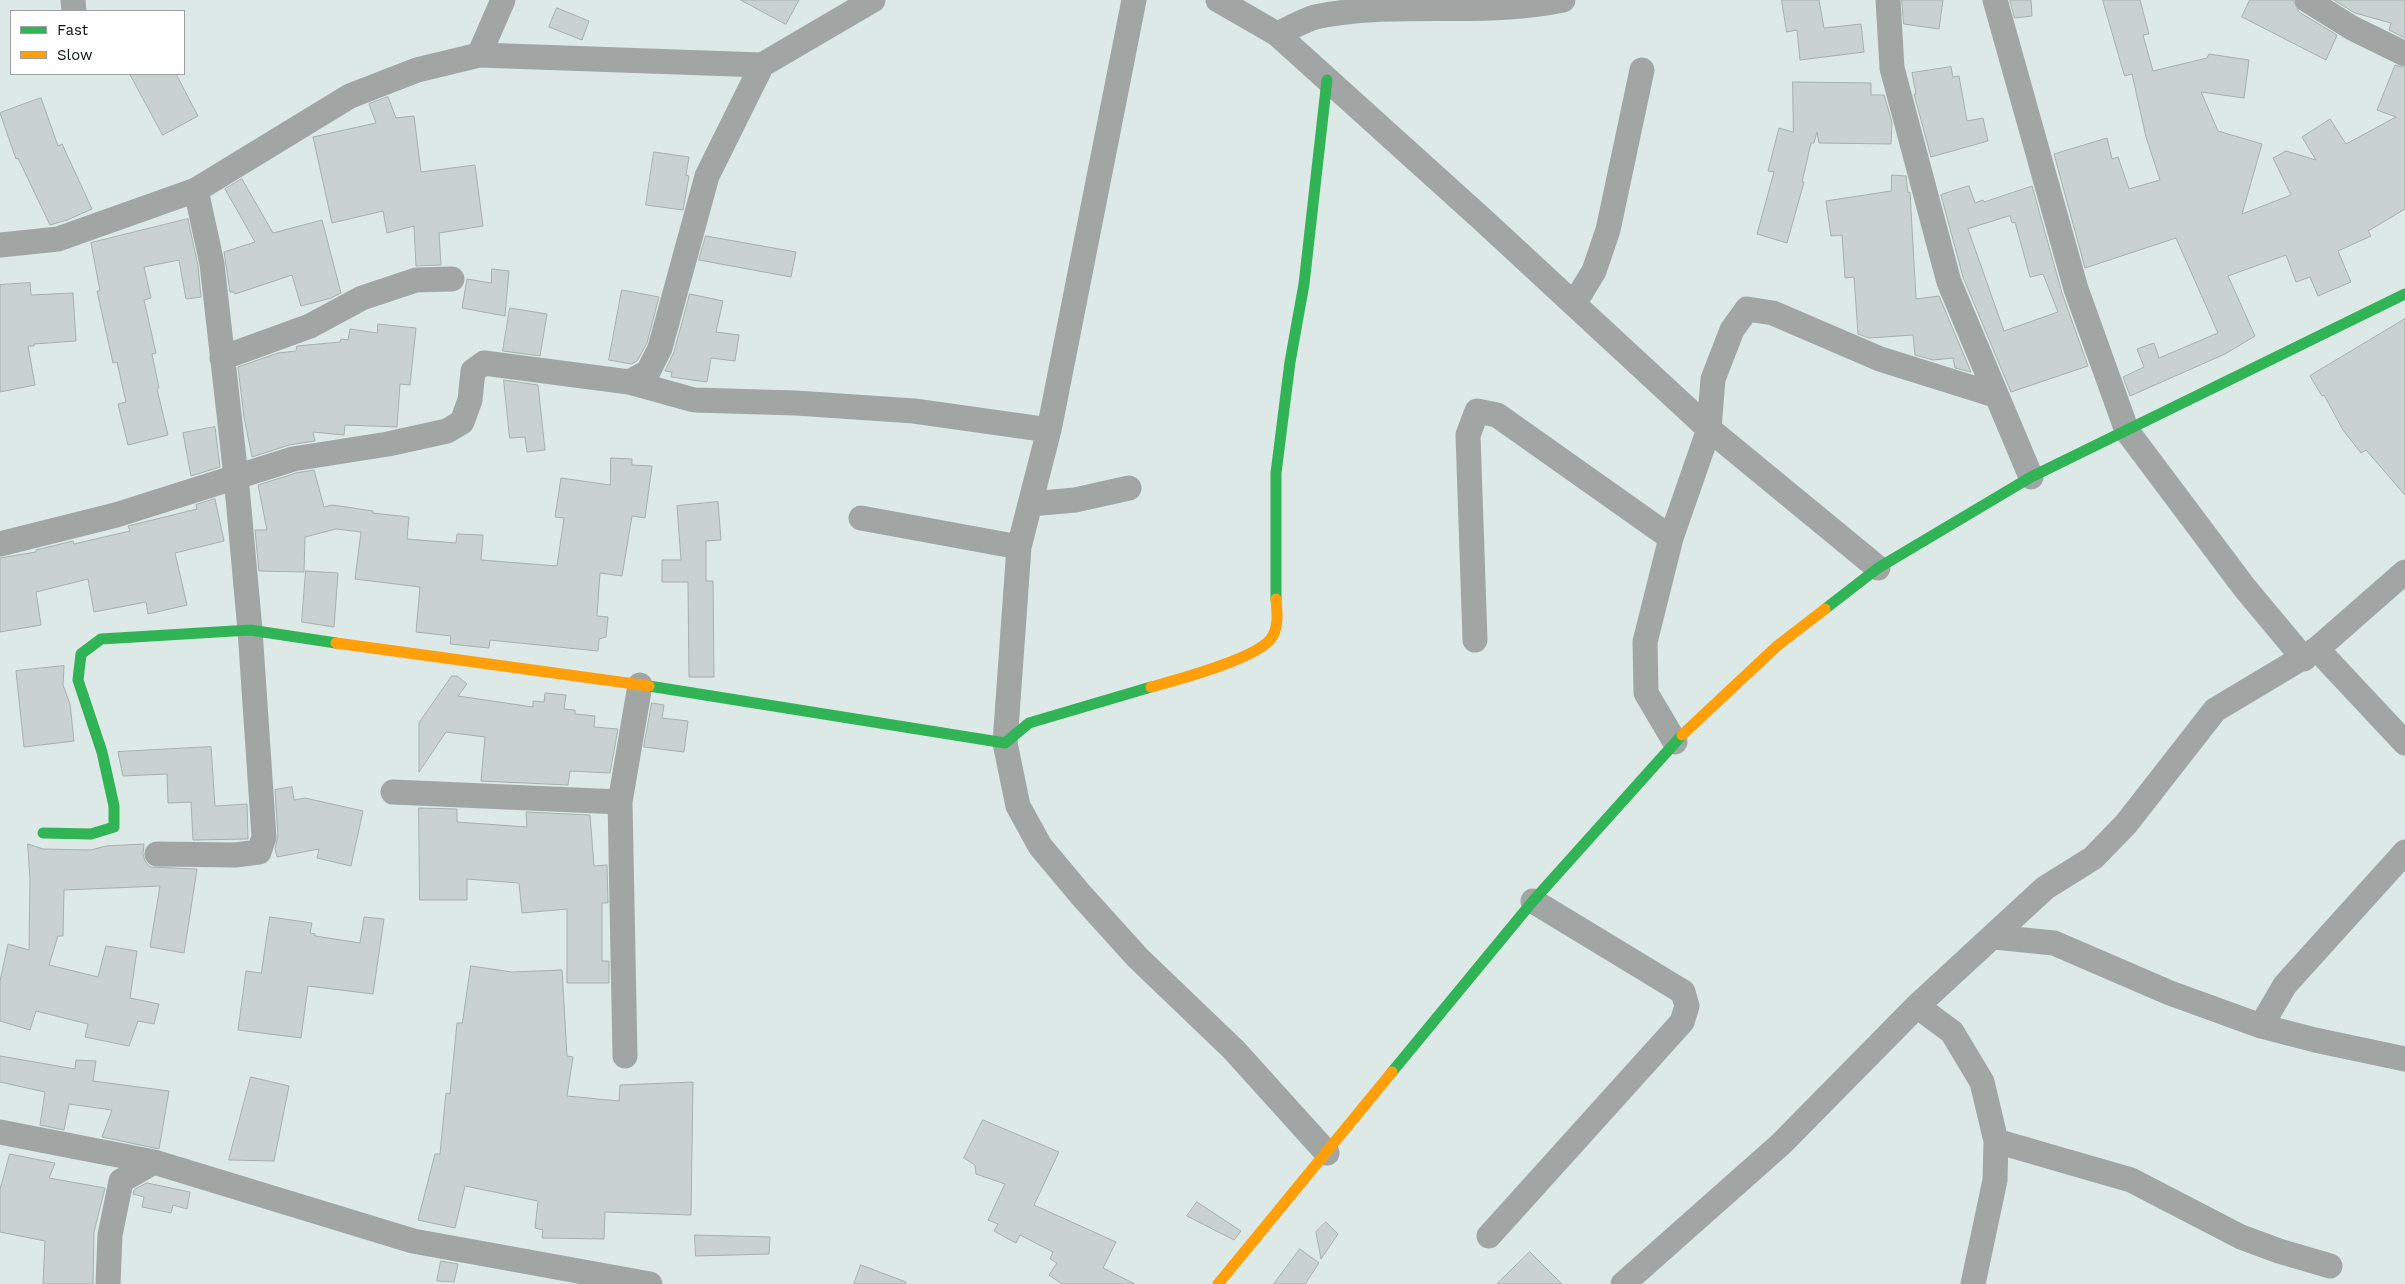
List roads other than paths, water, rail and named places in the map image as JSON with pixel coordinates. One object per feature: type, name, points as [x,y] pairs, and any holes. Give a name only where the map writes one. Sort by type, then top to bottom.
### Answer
[{"type":"street","points":[[479,56],[503,0]]},
{"type":"street","points":[[0,245],[58,239],[196,190],[350,96],[416,70],[479,56],[762,65],[873,0]]},
{"type":"street","points":[[1131,0],[1049,430],[1019,547],[1005,744],[1018,806],[1040,846],[1138,958],[1234,1050],[1327,1153]]},
{"type":"street","points":[[1218,0],[1277,34],[1709,429],[1878,568]]},
{"type":"street","points":[[1277,34],[1315,17],[1362,8],[1416,2],[1536,6],[1563,0]]},
{"type":"street","points":[[1888,0],[1892,68],[1949,282],[2031,477]]},
{"type":"street","points":[[1996,0],[2076,289],[2127,431],[2244,587],[2310,654],[2405,744]]},
{"type":"street","points":[[2307,0],[2352,28],[2405,54]]},
{"type":"street","points":[[629,382],[648,372],[660,348],[707,176],[762,65]]},
{"type":"street","points":[[1574,304],[1594,271],[1608,230],[1642,70]]},
{"type":"street","points":[[1005,744],[1029,723],[1207,671],[1263,647],[1272,637],[1277,621],[1274,549],[1276,473],[1290,362],[1304,284],[1327,80]]},
{"type":"street","points":[[157,854],[235,855],[259,852],[264,837],[250,630],[236,476],[212,264],[196,190]]},
{"type":"street","points":[[222,358],[310,326],[362,298],[416,280],[452,279]]},
{"type":"street","points":[[1227,1281],[1421,1034],[1533,901],[1675,742],[1777,646],[1878,568],[2031,477],[2405,294]]},
{"type":"street","points":[[1675,742],[1646,693],[1645,642],[1671,538],[1709,429],[1713,379],[1732,330],[1747,309],[1773,313],[1880,359],[1995,395]]},
{"type":"street","points":[[0,544],[116,516],[293,459],[388,444],[447,431],[462,422],[470,400],[473,371],[484,363],[629,382],[694,400],[796,403],[914,411],[1049,430]]},
{"type":"street","points":[[1475,640],[1468,435],[1477,411],[1497,416],[1671,538]]},
{"type":"street","points":[[1030,504],[1075,500],[1129,488]]},
{"type":"street","points":[[861,518],[1019,547]]},
{"type":"street","points":[[1623,1284],[1781,1144],[1917,1006],[1994,937],[2044,888],[2093,858],[2126,824],[2215,710],[2310,654],[2405,572]]},
{"type":"street","points":[[43,833],[91,834],[114,827],[114,806],[102,752],[78,680],[81,654],[101,640],[250,630],[378,650],[640,685],[1005,744]]},
{"type":"street","points":[[625,1056],[620,802],[640,685]]},
{"type":"street","points":[[393,792],[620,802]]},
{"type":"street","points":[[2262,1026],[2285,985],[2405,852]]},
{"type":"street","points":[[1489,1236],[1682,1022],[1687,1006],[1682,992],[1533,901]]},
{"type":"street","points":[[1994,937],[2054,943],[2170,993],[2262,1026],[2315,1040],[2405,1059]]},
{"type":"street","points":[[1917,1006],[1952,1032],[1977,1073],[1982,1082],[1996,1141],[1995,1180],[1973,1284]]},
{"type":"street","points":[[0,1132],[154,1162],[413,1241],[650,1284]]},
{"type":"street","points":[[1996,1141],[2131,1180],[2241,1237],[2279,1251],[2330,1266]]},
{"type":"street","points":[[108,1284],[110,1235],[120,1181],[154,1162]]}]
